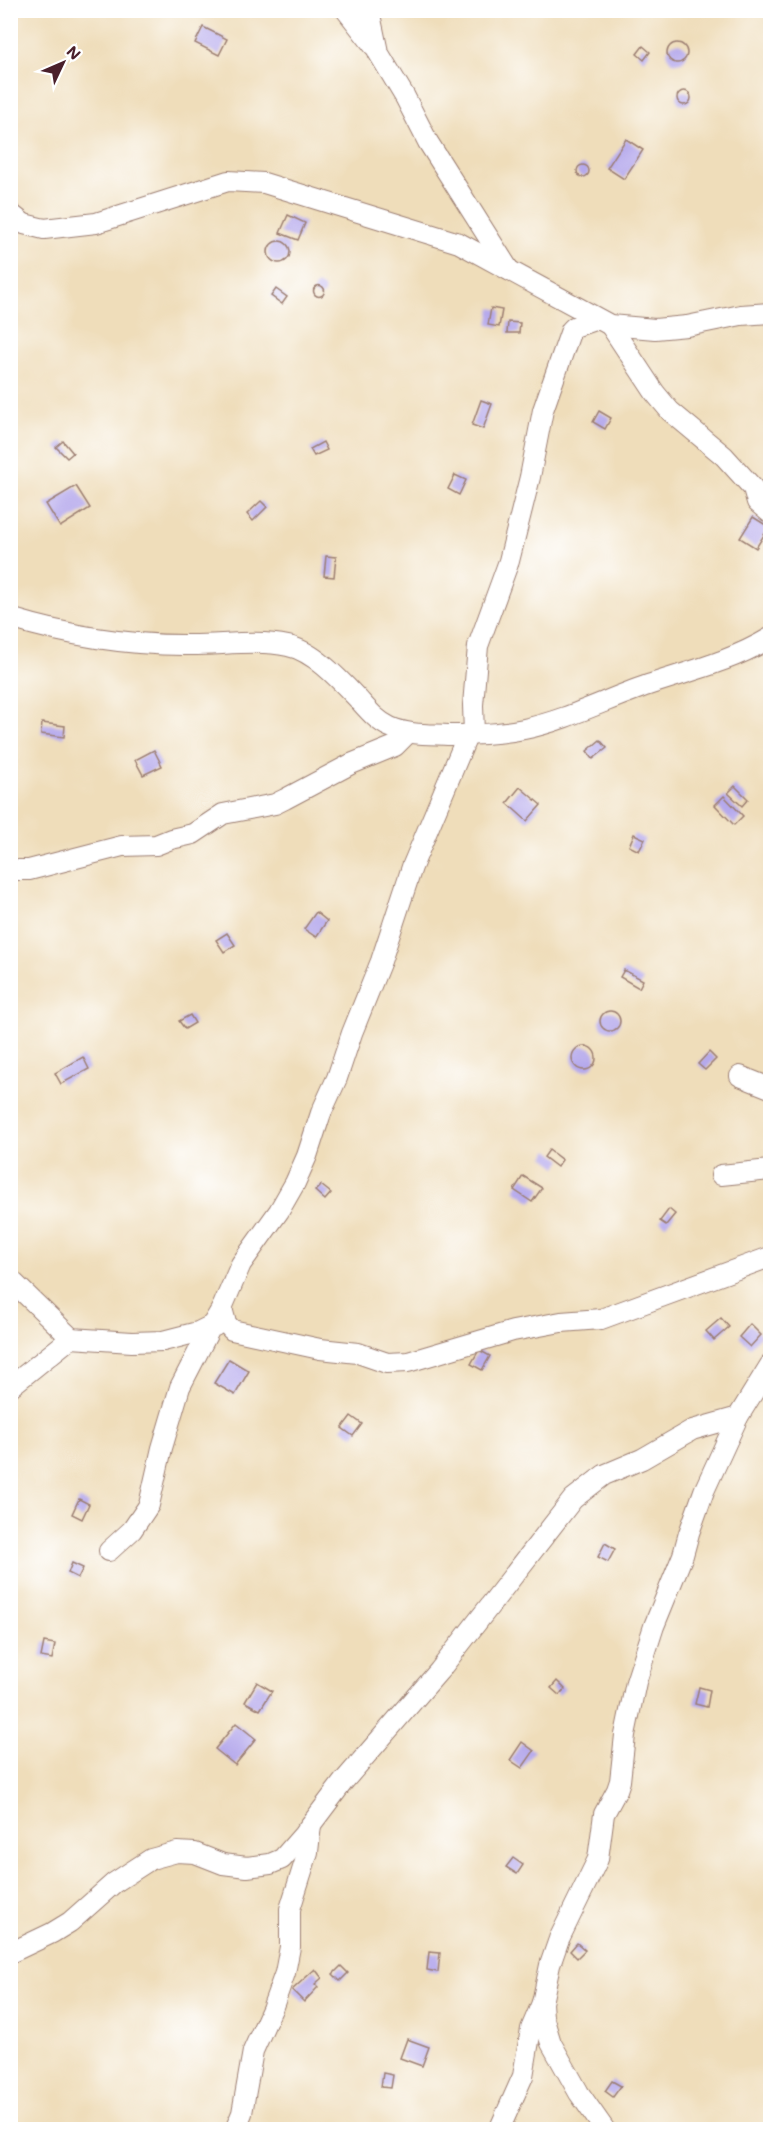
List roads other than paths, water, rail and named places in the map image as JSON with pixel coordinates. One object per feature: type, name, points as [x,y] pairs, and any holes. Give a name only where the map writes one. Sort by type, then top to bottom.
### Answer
[{"type":"street","points":[[346,10],[378,52],[428,142],[511,273]]},
{"type":"street","points":[[369,10],[378,52]]},
{"type":"street","points":[[10,213],[24,224],[44,229],[96,223],[228,181],[244,180],[264,183],[459,243],[604,322],[630,328],[666,328],[741,315],[771,313]]},
{"type":"street","points":[[604,322],[670,411],[724,456],[753,488],[757,502],[771,513]]},
{"type":"street","points":[[109,1551],[132,1530],[149,1505],[162,1448],[180,1387],[217,1317],[240,1264],[279,1211],[307,1156],[321,1113],[337,1078],[352,1033],[381,961],[412,867],[471,734],[478,646],[509,561],[530,477],[543,410],[571,330],[574,327],[604,322]]},
{"type":"street","points":[[10,618],[44,628],[106,641],[186,645],[264,643],[297,648],[306,652],[342,682],[381,722],[408,733],[471,734],[524,729],[647,685],[724,662],[771,638]]},
{"type":"street","points":[[10,870],[29,870],[122,846],[156,845],[193,834],[223,814],[285,800],[345,767],[395,746],[408,733]]},
{"type":"street","points":[[740,1076],[771,1088]]},
{"type":"street","points":[[721,1175],[771,1170]]},
{"type":"street","points":[[217,1317],[232,1330],[320,1349],[357,1353],[387,1363],[408,1362],[513,1331],[561,1322],[601,1319],[771,1257]]},
{"type":"street","points":[[10,1279],[71,1338],[132,1342],[163,1341],[192,1334],[217,1317]]},
{"type":"street","points":[[10,1387],[71,1338]]},
{"type":"street","points":[[500,2130],[523,2076],[531,2029],[542,2003],[550,1965],[559,1939],[598,1859],[604,1814],[620,1781],[625,1735],[636,1682],[654,1626],[683,1555],[705,1491],[738,1417],[771,1365]]},
{"type":"street","points":[[10,1953],[70,1922],[114,1883],[151,1859],[177,1852],[195,1853],[222,1864],[247,1867],[270,1864],[282,1859],[343,1782],[439,1671],[573,1499],[604,1474],[642,1459],[692,1430],[738,1417]]},
{"type":"street","points":[[235,2130],[242,2114],[253,2051],[272,2009],[285,1972],[290,1947],[290,1909],[309,1852],[311,1825]]},
{"type":"street","points":[[542,2003],[543,2017],[551,2043],[579,2093],[605,2130]]}]
